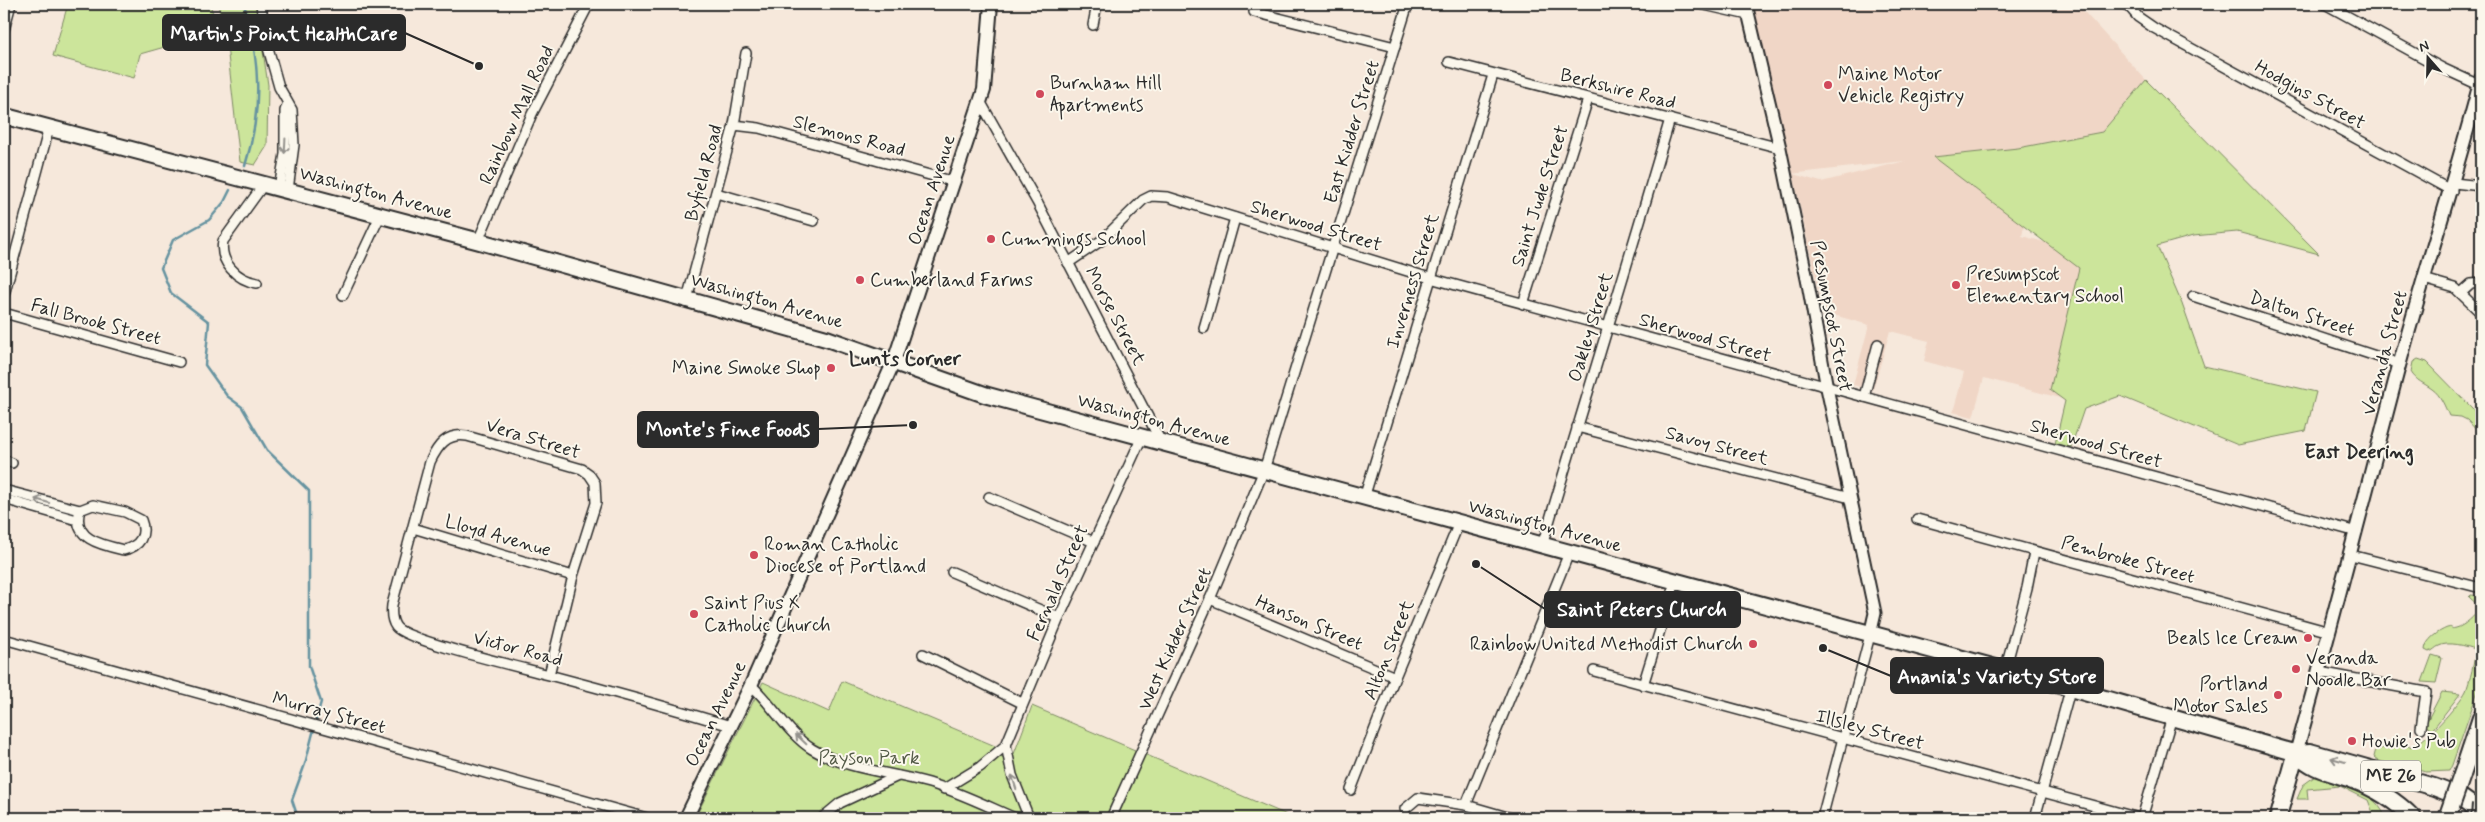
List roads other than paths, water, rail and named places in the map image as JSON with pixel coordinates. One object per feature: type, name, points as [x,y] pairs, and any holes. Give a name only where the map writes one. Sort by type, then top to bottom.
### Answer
[{"type":"highway","points":[[2447,818],[2481,718]]},
{"type":"highway","name":"ME 26","points":[[2296,753],[2310,752],[2434,787],[2460,797],[2481,812]]},
{"type":"highway","name":"ME 26","points":[[2296,753],[2307,764],[2376,789],[2398,803],[2413,818]]},
{"type":"highway","points":[[2480,818],[2481,804]]},
{"type":"main road","name":"Ocean Avenue","points":[[686,818],[751,685],[894,361],[955,182],[980,101],[986,75],[991,4]]},
{"type":"main road","name":"Veranda Street","points":[[2296,753],[2351,555],[2401,361],[2453,187],[2481,83]]},
{"type":"main road","name":"Washington Avenue","points":[[4,116],[478,241],[828,338],[986,395],[2005,670],[2296,753]]},
{"type":"main road","points":[[2278,818],[2296,753]]},
{"type":"street","points":[[4,30],[11,4]]},
{"type":"street","points":[[261,4],[266,37],[278,87],[292,110],[294,135],[284,189]]},
{"type":"street","name":"Rainbow Mall Road","points":[[478,241],[532,114],[589,4]]},
{"type":"street","points":[[1094,25],[1097,4]]},
{"type":"street","name":"East Kidder Street","points":[[1264,470],[1408,4]]},
{"type":"street","points":[[1700,4],[1747,10]]},
{"type":"street","name":"Hodgins Street","points":[[2128,4],[2138,17],[2154,28],[2453,187]]},
{"type":"street","points":[[2325,4],[2442,68],[2481,83]]},
{"type":"street","name":"Presumpscot Street","points":[[1747,10],[1780,148],[1874,613],[1870,635]]},
{"type":"street","points":[[1254,12],[1395,47]]},
{"type":"street","name":"Byfield Road","points":[[687,299],[734,125],[746,53]]},
{"type":"street","name":"Berkshire Road","points":[[1449,62],[1780,148]]},
{"type":"street","name":"Inverness Street","points":[[1364,498],[1494,74]]},
{"type":"street","name":"Saint Jude Street","points":[[1524,304],[1588,98]]},
{"type":"street","name":"Morse Street","points":[[980,101],[1068,263],[1160,442]]},
{"type":"street","name":"Oakley Street","points":[[1542,546],[1577,427],[1609,328],[1670,119]]},
{"type":"street","name":"Slemons Road","points":[[734,125],[759,128],[955,182]]},
{"type":"street","name":"Fall Brook Street","points":[[4,294],[48,128]]},
{"type":"street","points":[[257,283],[250,282],[236,273],[225,262],[221,251],[223,241],[264,184]]},
{"type":"street","points":[[2453,187],[2481,186]]},
{"type":"street","points":[[716,193],[814,221]]},
{"type":"street","name":"Sherwood Street","points":[[1068,263],[1102,240],[1131,211],[1151,196],[1168,197],[1430,278],[2357,532]]},
{"type":"street","points":[[343,295],[380,216]]},
{"type":"street","points":[[1204,328],[1235,218]]},
{"type":"street","points":[[2424,279],[2455,288],[2481,314]]},
{"type":"street","points":[[2461,293],[2470,284],[2481,283]]},
{"type":"street","name":"Dalton Street","points":[[2193,296],[2401,361]]},
{"type":"street","name":"Fall Brook Street","points":[[4,313],[179,362]]},
{"type":"street","points":[[1864,397],[1878,344]]},
{"type":"street","name":"Savoy Street","points":[[1577,427],[1850,498]]},
{"type":"street","name":"Vera Street","points":[[413,528],[430,462],[439,446],[445,440],[459,435],[483,440],[582,470],[589,474],[596,488],[596,503],[573,576],[549,675]]},
{"type":"street","name":"Fernald Street","points":[[944,789],[980,767],[1006,744],[1059,618],[1142,437]]},
{"type":"street","name":"West Kidder Street","points":[[1111,818],[1210,599],[1264,470]]},
{"type":"street","points":[[4,490],[80,510],[94,504],[132,515],[140,520],[144,528],[142,537],[131,548],[124,550],[91,539],[82,533],[77,520],[80,510]]},
{"type":"street","points":[[989,497],[1094,542]]},
{"type":"street","points":[[4,499],[77,520]]},
{"type":"street","name":"Pembroke Street","points":[[1917,519],[2330,632]]},
{"type":"street","name":"Alton Street","points":[[1351,790],[1395,677],[1459,523]]},
{"type":"street","name":"Lloyd Avenue","points":[[413,528],[573,576]]},
{"type":"street","name":"Victor Road","points":[[413,528],[391,615],[396,626],[404,634],[731,726]]},
{"type":"street","points":[[2005,670],[2027,588],[2034,552]]},
{"type":"street","points":[[1466,805],[1569,553]]},
{"type":"street","points":[[2351,555],[2481,588]]},
{"type":"street","points":[[952,572],[1059,618]]},
{"type":"street","points":[[1643,685],[1675,582]]},
{"type":"street","name":"Hanson Street","points":[[1210,599],[1395,677]]},
{"type":"street","points":[[1822,818],[1870,635]]},
{"type":"street","name":"Murray Street","points":[[4,639],[647,818]]},
{"type":"street","points":[[923,654],[1022,703]]},
{"type":"street","name":"Illsley Street","points":[[1594,671],[2140,818]]},
{"type":"street","points":[[2319,672],[2426,692],[2421,728]]},
{"type":"street","points":[[751,685],[770,702],[796,734],[812,748],[837,760],[944,789],[1015,818]]},
{"type":"street","points":[[2035,818],[2070,690]]},
{"type":"street","points":[[2140,818],[2172,717]]},
{"type":"street","points":[[1006,744],[1012,775],[1029,818]]},
{"type":"street","points":[[822,818],[840,802],[898,776]]},
{"type":"street","points":[[1405,809],[1418,798],[1466,805],[1511,818]]},
{"type":"waterway","points":[[244,4],[253,45],[257,85],[255,125],[245,166]]},
{"type":"waterway","points":[[230,190],[224,202],[209,220],[173,240],[161,268],[171,293],[209,322],[205,365],[227,396],[242,407],[267,450],[309,491],[309,666],[321,702],[315,723]]},
{"type":"waterway","points":[[298,818],[292,800],[305,764],[314,729]]},
{"type":"place","name":"Martin's Point HealthCare","points":[[479,66]]},
{"type":"place","name":"Maine Motor Vehicle Registry","points":[[1828,85]]},
{"type":"place","name":"Burnham Hill Apartments","points":[[1040,94]]},
{"type":"place","name":"Cummings School","points":[[991,239]]},
{"type":"place","name":"Cumberland Farms","points":[[860,280]]},
{"type":"place","name":"Presumpscot Elementary School","points":[[1956,285]]},
{"type":"place","name":"Maine Smoke Shop","points":[[831,368]]},
{"type":"place","name":"Monte's Fine Foods","points":[[913,425]]},
{"type":"place","name":"Roman Catholic Diocese of Portland","points":[[754,555]]},
{"type":"place","name":"Saint Peters Church","points":[[1476,564]]},
{"type":"place","name":"Saint Pius X Catholic Church","points":[[694,614]]},
{"type":"place","name":"Beals Ice Cream","points":[[2308,638]]},
{"type":"place","name":"Rainbow United Methodist Church","points":[[1753,644]]},
{"type":"place","name":"Anania's Variety Store","points":[[1823,648]]},
{"type":"place","name":"Veranda Noodle Bar","points":[[2296,669]]},
{"type":"place","name":"Portland Motor Sales","points":[[2278,695]]},
{"type":"place","name":"Howie's Pub","points":[[2352,741]]},
{"type":"district","name":"Lunts Corner","points":[[905,359]]},
{"type":"district","name":"East Deering","points":[[2359,452]]},
{"type":"park label","name":"Payson Park","points":[[869,758]]}]
